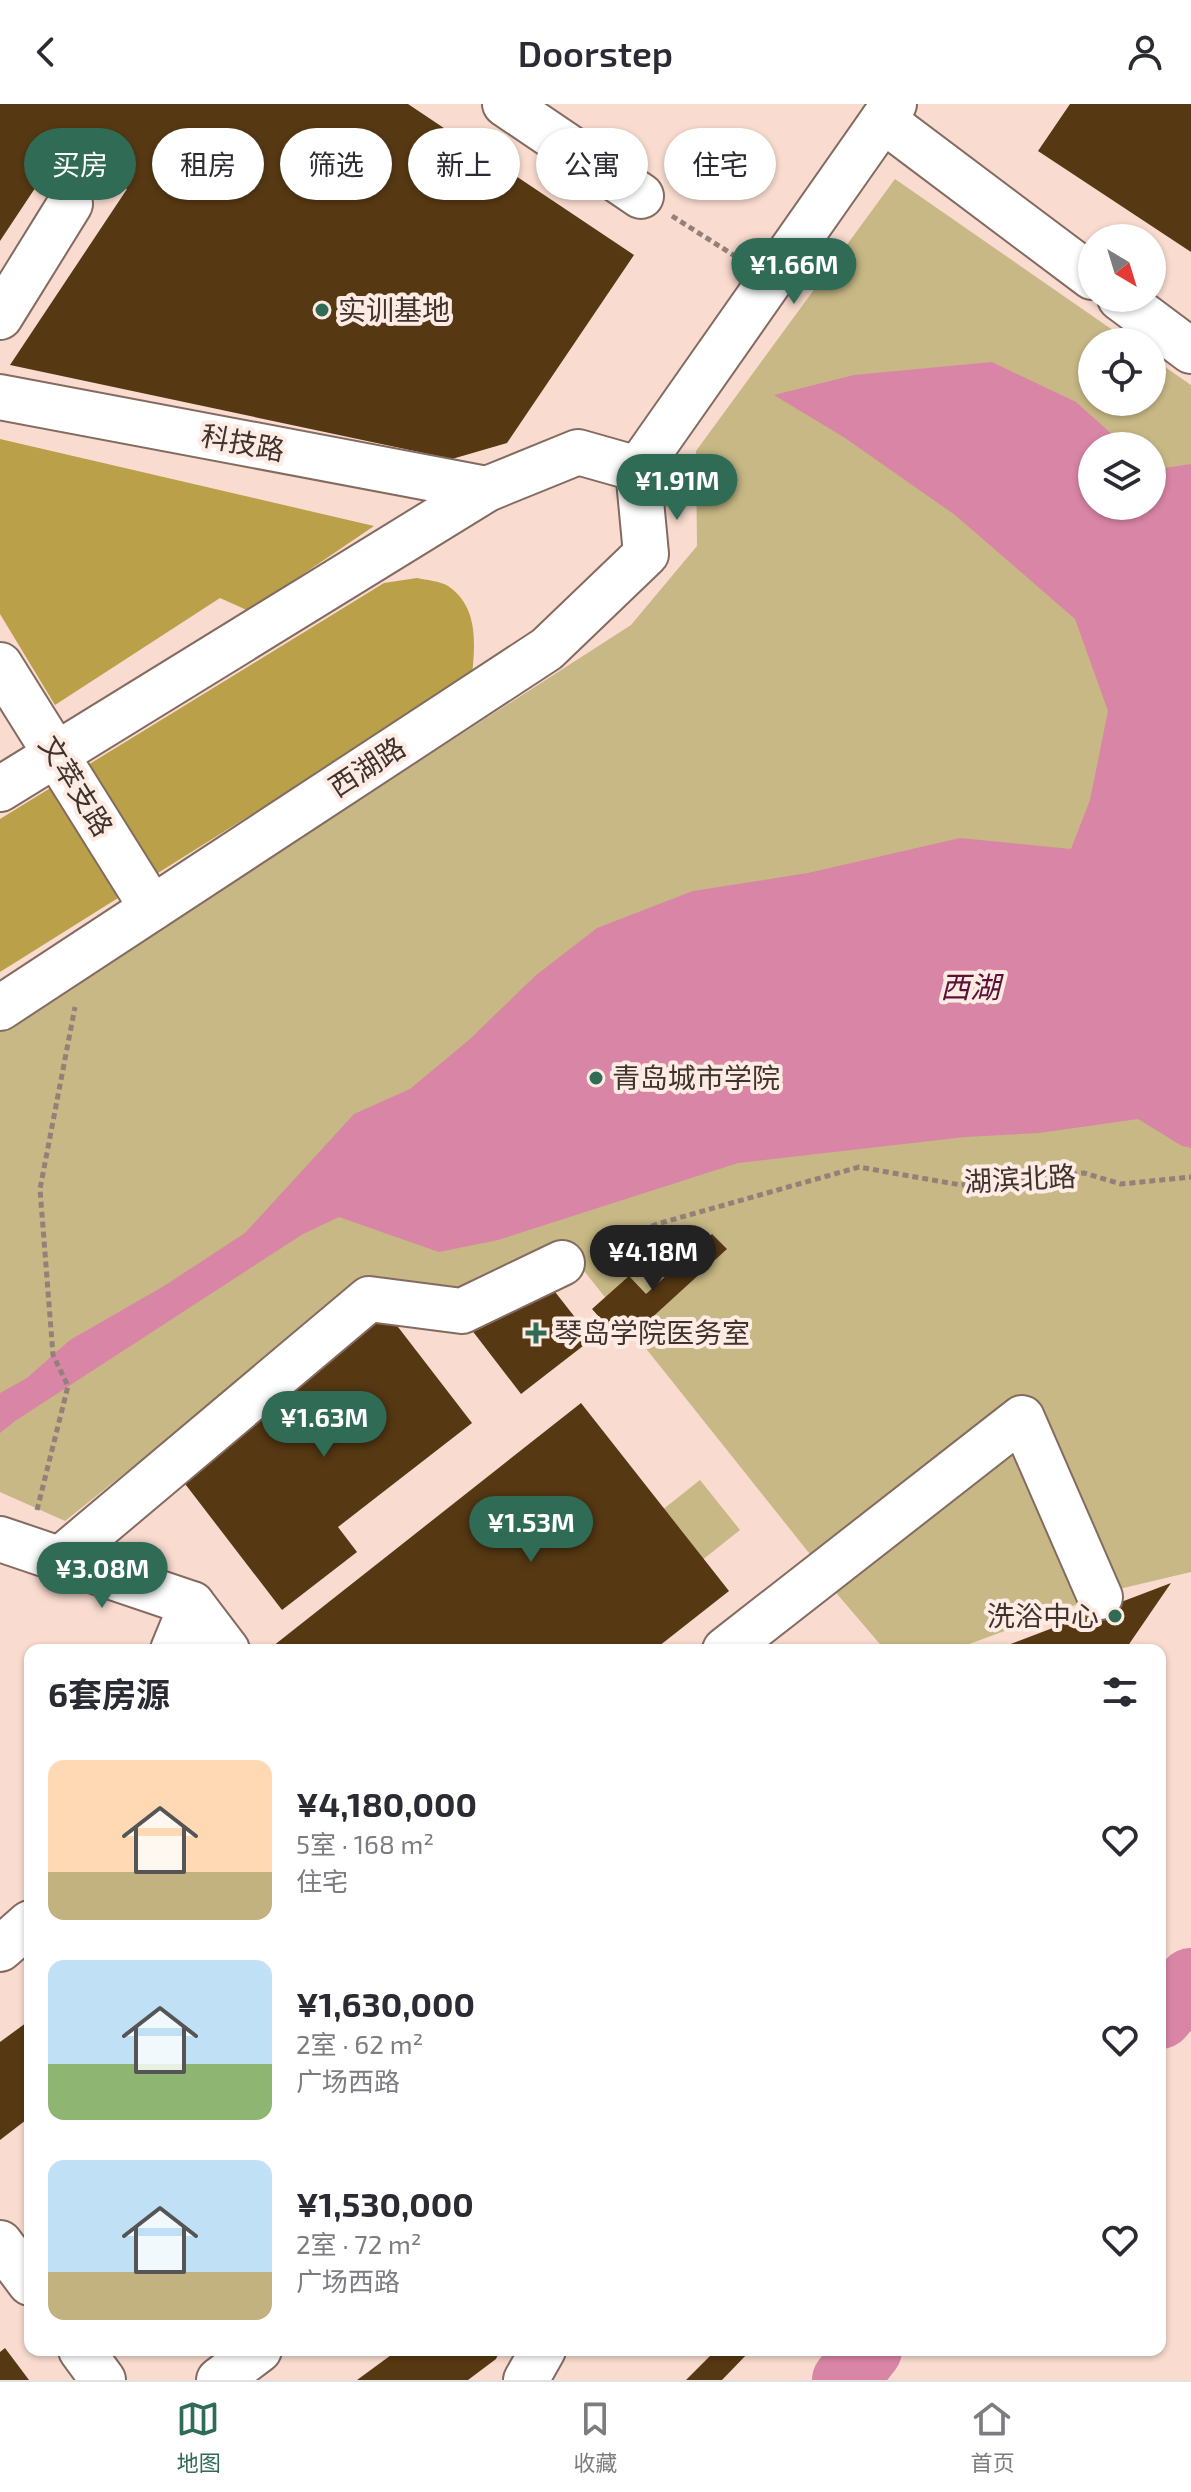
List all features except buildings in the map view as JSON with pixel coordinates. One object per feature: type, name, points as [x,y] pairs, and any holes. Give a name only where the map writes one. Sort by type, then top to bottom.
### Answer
[{"type":"street","points":[[505,104],[540,128]]},
{"type":"street","points":[[0,789],[487,489],[578,452],[638,469],[888,112],[1078,266]]},
{"type":"street","points":[[0,317],[70,204]]},
{"type":"street","points":[[1139,312],[1191,351]]},
{"type":"street","name":"科技路","points":[[0,397],[487,489]]},
{"type":"street","name":"西湖路","points":[[0,1008],[547,649],[646,554],[638,469]]},
{"type":"street","name":"文萃支路","points":[[0,665],[152,908]]},
{"type":"street","points":[[29,1549],[369,1299],[462,1311],[562,1263]]},
{"type":"street","points":[[733,1644],[1022,1418],[1100,1597]]},
{"type":"street","points":[[29,1549],[192,1604],[222,1644]]},
{"type":"street","points":[[175,1644],[192,1604]]},
{"type":"street","points":[[0,1949],[24,1928]]},
{"type":"street","points":[[24,2227],[0,2244],[24,2275]]},
{"type":"street","points":[[85,2356],[103,2380]]},
{"type":"street","points":[[219,2380],[251,2356]]},
{"type":"street","points":[[526,2380],[540,2356]]},
{"type":"path","points":[[647,200],[771,279]]},
{"type":"path","points":[[29,1549],[68,1386],[53,1355],[40,1189],[87,951]]},
{"type":"path","name":"湖滨北路","points":[[562,1263],[657,1224],[859,1167],[961,1185],[1084,1173],[1121,1184],[1191,1177]]},
{"type":"shaded area","points":[[895,179],[1078,306],[1078,312],[1087,312],[1110,328],[1078,328],[1078,416],[1166,416],[1166,368],[1191,385],[1191,1572],[1119,1589],[969,1644],[880,1644],[832,1588],[809,1553],[569,1252],[448,1296],[367,1279],[65,1521],[0,1492],[0,1031],[631,625],[697,546],[696,451]]},
{"type":"shaded area","points":[[0,439],[374,526],[249,611],[220,598],[55,705],[0,614]]},
{"type":"shaded area","points":[[417,578],[448,586],[465,604],[473,627],[472,676],[0,972],[0,819],[384,583]]},
{"type":"shaded area","points":[[700,1480],[740,1530],[638,1611],[598,1561]]},
{"type":"water","name":"西湖","points":[[992,362],[1076,402],[1078,416],[1092,416],[1109,432],[1078,432],[1078,520],[1166,520],[1166,468],[1191,464],[1191,1148],[1182,1146],[1138,1119],[1039,1133],[965,1137],[738,1163],[498,1240],[439,1252],[339,1217],[303,1234],[0,1433],[0,1393],[27,1378],[70,1340],[164,1286],[245,1233],[354,1114],[410,1089],[470,1039],[535,976],[597,928],[693,891],[808,873],[960,838],[1071,849],[1090,800],[1108,711],[1075,619],[955,515],[845,438],[774,395],[854,375]]},
{"type":"waterway","points":[[1166,2009],[1191,1981]]},
{"type":"waterway","points":[[845,2380],[864,2356]]},
{"type":"place","name":"实训基地","points":[[322,310]]},
{"type":"place","name":"青岛城市学院","points":[[596,1078]]},
{"type":"place","name":"琴岛学院医务室","points":[[536,1333]]},
{"type":"place","name":"洗浴中心","points":[[1115,1616]]}]
